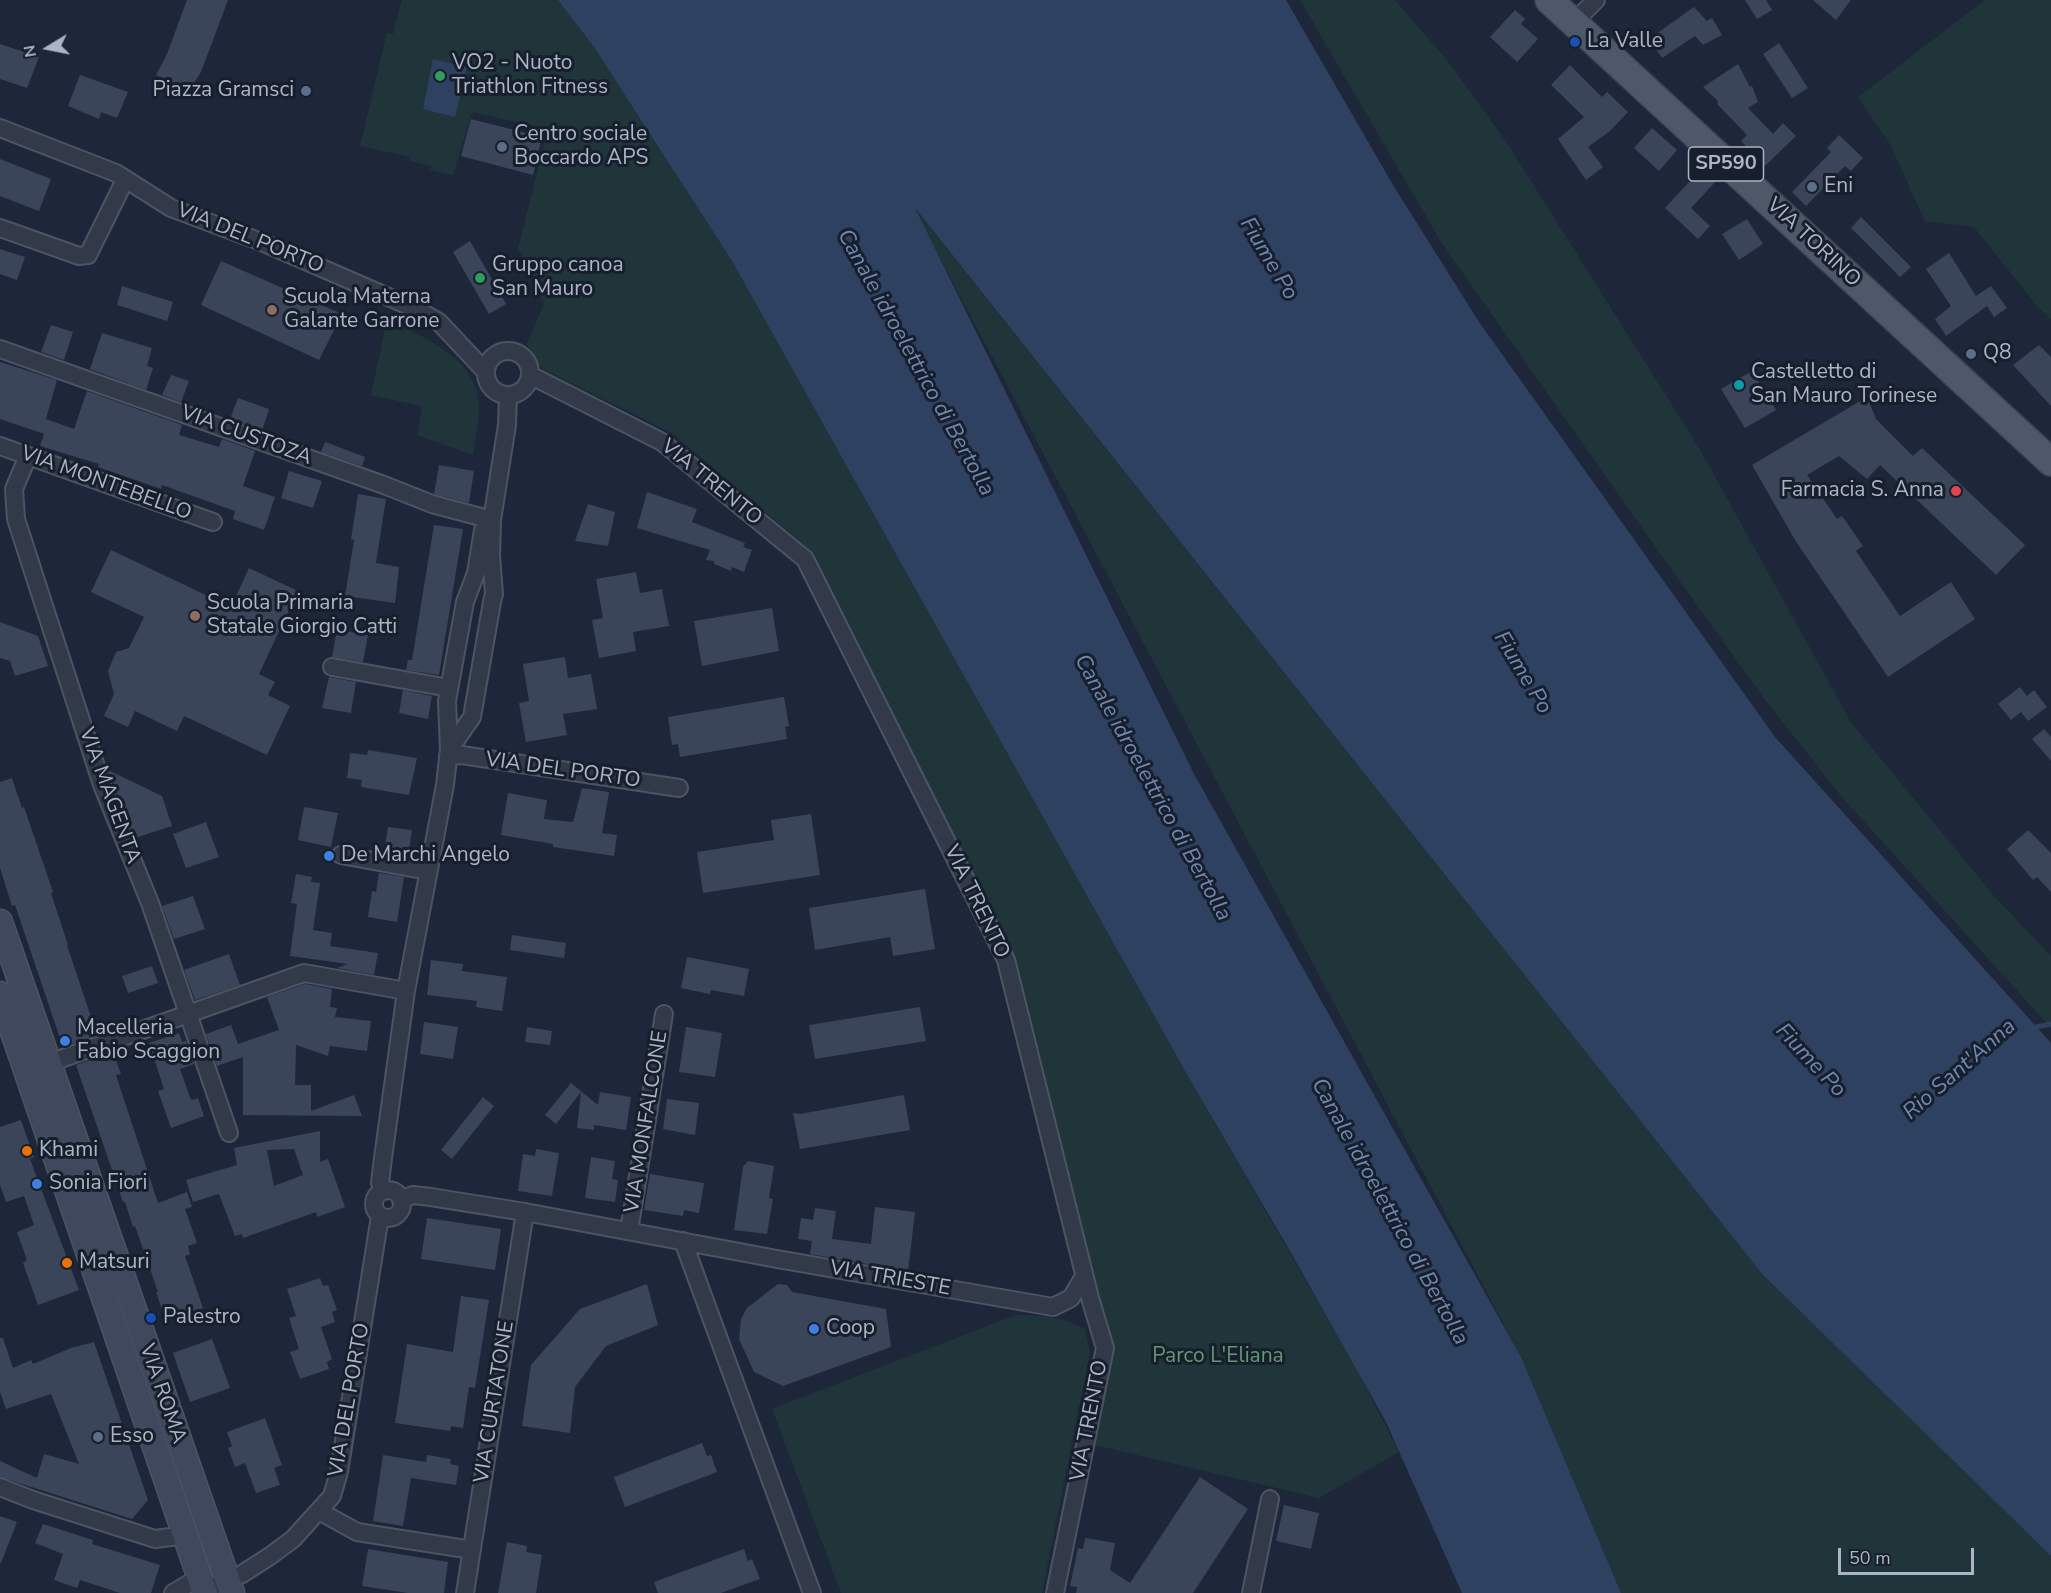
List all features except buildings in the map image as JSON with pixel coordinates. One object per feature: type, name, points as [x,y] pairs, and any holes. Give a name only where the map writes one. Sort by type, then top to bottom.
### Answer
[{"type":"main road","name":"VIA TORINO","points":[[1549,0],[2051,462]]},
{"type":"main road","name":"VIA ROMA","points":[[0,922],[229,1587]]},
{"type":"main road","name":"VIA ROMA","points":[[0,994],[203,1587]]},
{"type":"street","points":[[1573,23],[1596,0]]},
{"type":"street","name":"VIA DEL PORTO","points":[[0,128],[116,174],[171,208],[264,243],[416,309],[439,322],[485,372]]},
{"type":"street","points":[[0,228],[79,256],[87,255],[125,180]]},
{"type":"street","name":"VIA CUSTOZA","points":[[0,349],[432,504],[492,520]]},
{"type":"street","points":[[509,350],[516,352],[527,361],[530,375],[521,392],[508,396],[494,392],[489,386],[485,372],[495,354],[509,350]]},
{"type":"street","name":"VIA TRENTO","points":[[530,375],[662,442],[805,559],[1006,960],[1084,1276],[1105,1348],[1055,1593]]},
{"type":"street","name":"VIA DEL PORTO","points":[[448,753],[472,717],[494,594],[491,555],[492,520],[507,425],[508,396]]},
{"type":"street","name":"VIA MONTEBELLO","points":[[0,446],[213,522]]},
{"type":"street","name":"VIA MAGENTA","points":[[28,456],[14,489],[16,519],[102,785],[150,903],[229,1133]]},
{"type":"street","name":"VIA DEL PORTO","points":[[384,1191],[380,1183],[382,1158],[406,991],[445,785],[448,753],[448,694],[467,595],[476,573],[483,530],[492,520]]},
{"type":"street","points":[[467,595],[476,586],[484,588],[492,602]]},
{"type":"street","points":[[332,667],[448,694],[453,714],[462,715],[473,709]]},
{"type":"street","name":"VIA DEL PORTO","points":[[448,753],[679,788]]},
{"type":"street","points":[[341,855],[428,871]]},
{"type":"street","points":[[49,1063],[304,973],[406,991]]},
{"type":"street","name":"VIA MONFALCONE","points":[[629,1231],[664,1014]]},
{"type":"street","points":[[384,1191],[394,1191],[401,1200],[402,1206],[397,1215],[386,1218],[377,1212],[374,1202],[379,1193],[384,1191]]},
{"type":"street","name":"VIA TRIESTE","points":[[401,1200],[413,1195],[525,1212],[1053,1307],[1071,1298],[1084,1276]]},
{"type":"street","name":"VIA CURTATONE","points":[[465,1593],[525,1212]]},
{"type":"street","name":"VIA DEL PORTO","points":[[173,1593],[203,1587],[229,1587],[242,1574],[293,1539],[332,1497],[339,1472],[380,1216]]},
{"type":"street","points":[[683,1241],[812,1593]]},
{"type":"street","points":[[0,1487],[33,1500],[155,1539],[186,1535]]},
{"type":"street","points":[[1251,1593],[1270,1499]]},
{"type":"street","points":[[319,1511],[357,1532],[472,1550]]},
{"type":"green space","name":"Parco L'Eliana","points":[[402,0],[558,0],[594,47],[732,261],[1189,1078],[1357,1370],[1399,1452],[1319,1498],[1086,1443],[1105,1348],[1006,960],[810,550],[672,433],[541,368],[527,344],[544,304],[518,248],[546,137],[540,127],[472,112],[453,175],[430,170],[432,166],[410,161],[411,157],[360,146],[387,33],[393,34]]},
{"type":"green space","points":[[1300,0],[1395,0],[1447,60],[1507,143],[1699,448],[1852,724],[1995,897],[2051,956],[2051,1028],[1841,796],[1763,697],[1441,242]]},
{"type":"green space","points":[[1985,0],[2051,0],[2051,319],[2038,307],[1974,227],[1925,221],[1890,144],[1858,97]]},
{"type":"green space","points":[[912,205],[1763,1275],[2051,1556],[2051,1593],[1621,1593],[1521,1357]]},
{"type":"green space","points":[[387,320],[431,341],[458,361],[469,374],[476,388],[479,404],[473,455],[417,435],[422,406],[371,395]]},
{"type":"green space","points":[[1016,1315],[1052,1318],[1085,1329],[1090,1353],[1042,1593],[841,1593],[772,1409]]},
{"type":"water","points":[[558,0],[1286,0],[1393,185],[1479,322],[1775,737],[2051,1043],[2051,1556],[1763,1275],[915,208],[1194,774],[1521,1357],[1621,1593],[1462,1593],[1386,1422],[1189,1078],[732,261],[594,47]]},
{"type":"water","points":[[433,59],[467,67],[455,117],[423,109]]},
{"type":"waterway","name":"Rio Sant'Anna","points":[[2031,1031],[2036,1027],[2051,1024]]},
{"type":"place","name":"La Valle","points":[[1575,42]]},
{"type":"place","name":"VO2 - Nuoto Triathlon Fitness","points":[[440,76]]},
{"type":"place","name":"Piazza Gramsci","points":[[306,91]]},
{"type":"place","name":"Centro sociale Boccardo APS","points":[[502,147]]},
{"type":"place","name":"Eni","points":[[1812,187]]},
{"type":"place","name":"Gruppo canoa San Mauro","points":[[480,278]]},
{"type":"place","name":"Scuola Materna Galante Garrone","points":[[272,310]]},
{"type":"place","name":"Q8","points":[[1971,354]]},
{"type":"place","name":"Castelletto di San Mauro Torinese","points":[[1739,385]]},
{"type":"place","name":"Farmacia S. Anna","points":[[1956,491]]},
{"type":"place","name":"Scuola Primaria Statale Giorgio Catti","points":[[195,616]]},
{"type":"place","name":"De Marchi Angelo","points":[[329,856]]},
{"type":"place","name":"Macelleria Fabio Scaggion","points":[[65,1041]]},
{"type":"place","name":"Khami","points":[[27,1151]]},
{"type":"place","name":"Sonia Fiori","points":[[37,1184]]},
{"type":"place","name":"Matsuri","points":[[67,1263]]},
{"type":"place","name":"Palestro","points":[[151,1318]]},
{"type":"place","name":"Coop","points":[[814,1329]]},
{"type":"place","name":"Esso","points":[[98,1437]]},
{"type":"water label","name":"Fiume Po","points":[[1268,259]]},
{"type":"water label","name":"Canale idroelettrico di Bertolla","points":[[915,363]]},
{"type":"water label","name":"Fiume Po","points":[[1522,673]]},
{"type":"water label","name":"Canale idroelettrico di Bertolla","points":[[1152,788]]},
{"type":"water label","name":"Fiume Po","points":[[1810,1061]]},
{"type":"water label","name":"Canale idroelettrico di Bertolla","points":[[1389,1212]]}]
